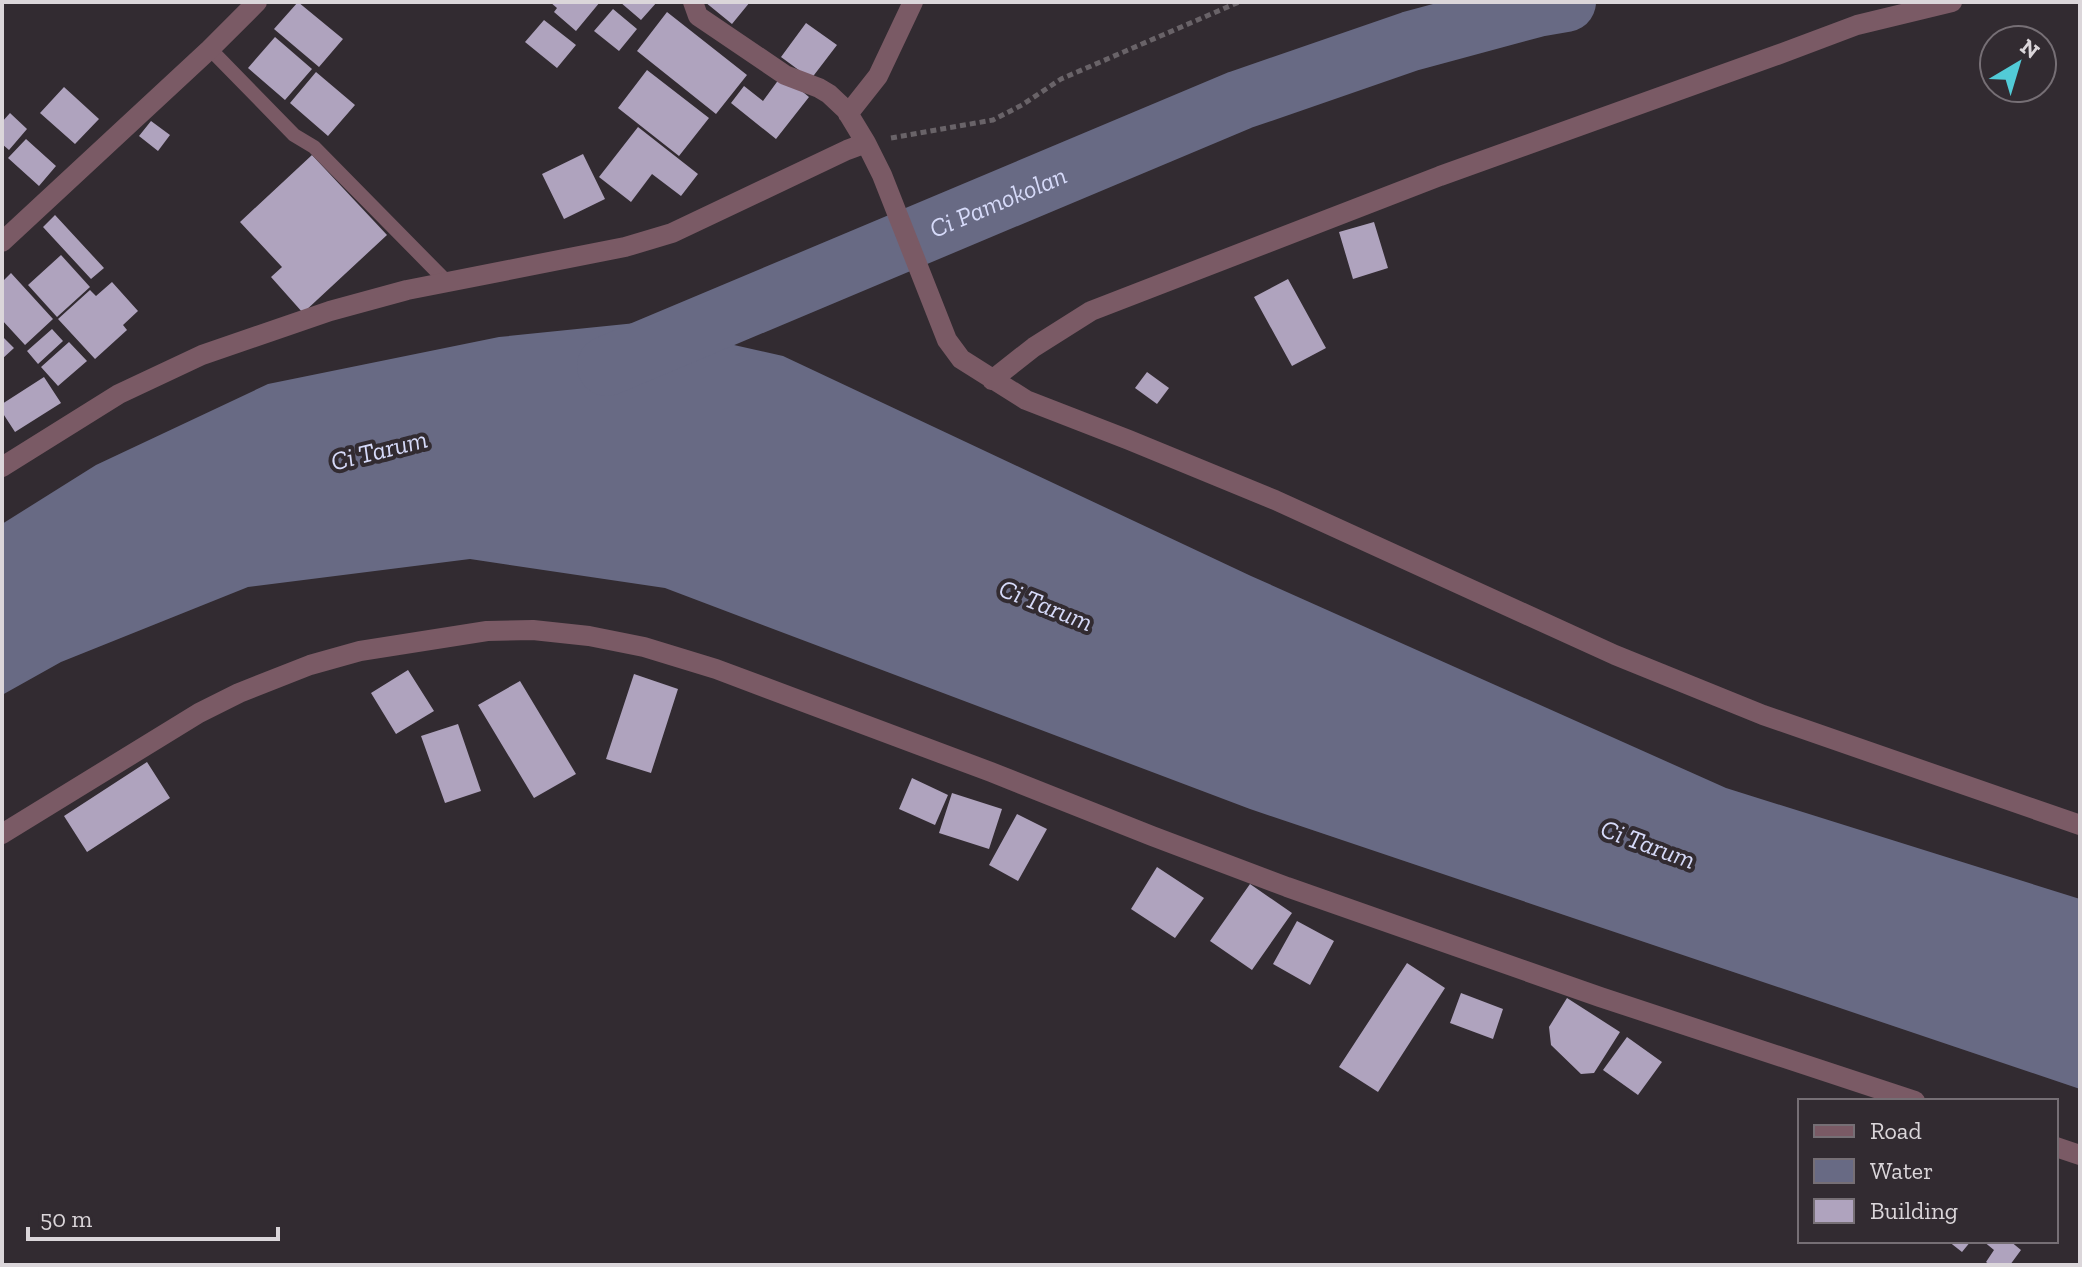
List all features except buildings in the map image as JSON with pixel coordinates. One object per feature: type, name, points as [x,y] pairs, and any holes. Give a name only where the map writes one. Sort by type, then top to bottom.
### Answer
[{"type":"street","points":[[2,242],[257,2]]},
{"type":"street","points":[[693,2],[698,16],[785,75],[819,88],[841,104],[866,143],[889,193],[947,340],[961,359],[992,380],[1026,400],[1275,500],[1615,655],[1763,715],[2080,825]]},
{"type":"street","points":[[848,114],[878,76],[913,2]]},
{"type":"street","points":[[992,380],[1034,347],[1106,305],[1440,176],[1857,25],[1952,2]]},
{"type":"street","points":[[2,467],[119,394],[202,355],[330,311],[407,290],[625,247],[672,233],[866,143]]},
{"type":"street","points":[[2,834],[199,713],[239,693],[310,665],[360,651],[487,631],[533,630],[589,636],[644,647],[716,669],[1287,887],[1600,997],[1909,1099]]},
{"type":"street","points":[[2058,1148],[2080,1155]]},
{"type":"lane","points":[[210,49],[294,135],[314,147],[447,282]]},
{"type":"path","points":[[866,143],[993,120],[1061,79],[1239,2]]},
{"type":"water","name":"Ci Tarum","points":[[636,323],[783,356],[1251,576],[1726,788],[2080,899],[2080,1089],[1250,809],[665,588],[470,559],[248,587],[61,662],[2,695],[2,524],[96,465],[268,384],[499,337]]},
{"type":"waterway","name":"Ci Pamokolan","points":[[607,366],[1240,100],[1411,41],[1566,2]]}]
